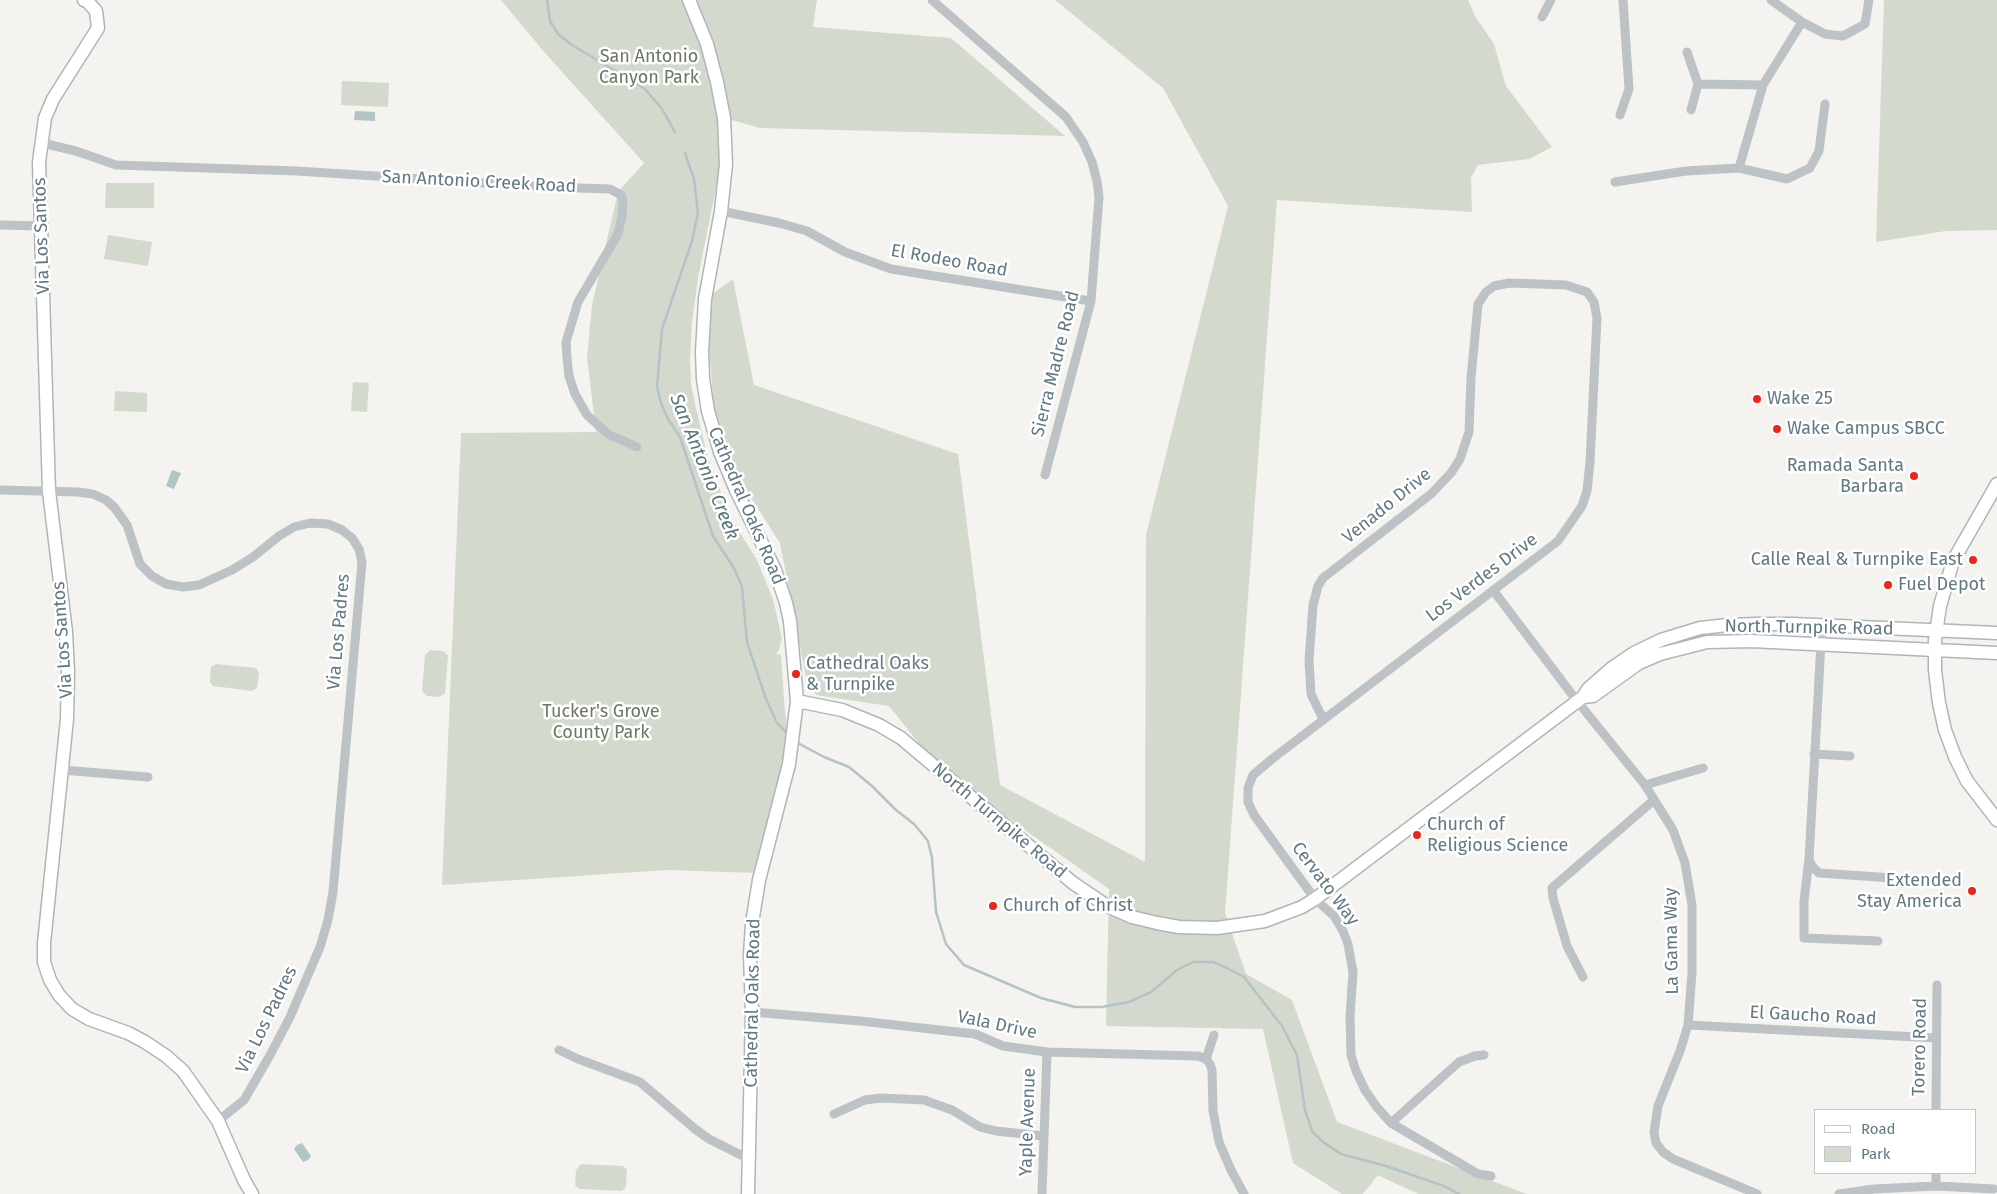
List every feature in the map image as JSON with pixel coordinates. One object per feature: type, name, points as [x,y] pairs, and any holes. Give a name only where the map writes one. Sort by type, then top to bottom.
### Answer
[{"type":"main road","name":"Cathedral Oaks Road","points":[[690,0],[707,44],[717,82],[724,118],[726,164],[722,211],[704,298],[703,380],[710,420],[720,452],[774,570],[786,603],[790,621],[797,701],[796,724],[789,764],[759,880],[752,923],[750,955],[752,1012],[748,1194]]},
{"type":"main road","name":"Via Los Santos","points":[[89,4],[98,28],[53,99],[45,118],[39,162],[49,491],[66,632],[68,672],[67,719],[44,943],[44,962],[50,980],[59,995],[72,1009],[89,1019],[128,1033],[166,1056],[183,1071],[211,1108],[252,1194]]},
{"type":"main road","points":[[1997,484],[1954,561],[1940,606],[1935,650],[1939,703],[1945,730],[1955,757],[1967,781],[1997,820]]},
{"type":"main road","name":"North Turnpike Road","points":[[797,701],[842,710],[879,725],[901,738],[1072,883],[1094,898],[1132,917],[1179,927],[1217,928],[1265,921],[1302,907],[1315,899],[1580,699],[1606,673],[1634,653],[1678,634],[1700,628],[1728,625],[1793,624],[1997,633]]},
{"type":"main road","name":"North Turnpike Road","points":[[1580,699],[1593,696],[1638,663],[1682,648],[1707,642],[1820,644],[1997,653]]},
{"type":"street","name":"Sierra Madre Road","points":[[932,0],[1066,117],[1083,142],[1092,162],[1099,197],[1090,301],[1045,475]]},
{"type":"street","points":[[1542,17],[1551,0]]},
{"type":"street","points":[[1620,114],[1629,89],[1623,0]]},
{"type":"street","points":[[1771,0],[1802,22],[1825,34],[1843,36],[1865,24],[1869,0]]},
{"type":"street","points":[[1739,168],[1763,85],[1802,22]]},
{"type":"street","points":[[1687,52],[1698,84],[1691,110]]},
{"type":"street","points":[[1698,84],[1763,85]]},
{"type":"street","points":[[1615,182],[1686,170],[1739,168],[1787,179],[1810,168],[1819,151],[1824,104]]},
{"type":"street","name":"San Antonio Creek Road","points":[[42,143],[76,151],[116,165],[297,171],[546,187],[610,189],[621,195],[623,200],[618,234],[578,302],[566,342],[567,358],[569,376],[575,394],[587,415],[608,434],[637,447]]},
{"type":"street","name":"El Rodeo Road","points":[[722,211],[807,231],[845,252],[891,269],[1090,301]]},
{"type":"street","points":[[0,225],[41,226]]},
{"type":"street","name":"Venado Drive","points":[[1323,719],[1311,694],[1309,661],[1313,605],[1318,586],[1324,578],[1431,494],[1460,459],[1469,432],[1471,378],[1478,304],[1486,292],[1494,286],[1509,283],[1566,285],[1587,292],[1594,302],[1597,318]]},
{"type":"street","name":"Los Verdes Drive","points":[[1248,788],[1253,775],[1260,769],[1558,541],[1582,506],[1586,491],[1590,462],[1597,318]]},
{"type":"street","name":"Via Los Padres","points":[[0,490],[78,492],[93,494],[106,500],[128,525],[140,564],[152,576],[166,584],[183,587],[199,585],[239,566],[294,527],[310,523],[328,524],[342,530],[352,538],[359,550],[362,562],[333,892],[328,920],[320,947],[290,1017],[269,1057],[244,1100],[218,1121]]},
{"type":"street","name":"La Gama Way","points":[[1493,590],[1580,699],[1645,785],[1673,830],[1685,863],[1692,905],[1692,973],[1688,1025],[1680,1051],[1658,1106],[1654,1132],[1656,1143],[1663,1152],[1673,1159],[1757,1194]]},
{"type":"street","points":[[1822,625],[1809,859],[1804,901],[1804,938],[1878,941]]},
{"type":"street","points":[[1814,754],[1850,756]]},
{"type":"street","points":[[1645,785],[1703,768]]},
{"type":"street","points":[[62,770],[148,777]]},
{"type":"street","name":"Cervato Way","points":[[1248,788],[1248,802],[1254,815],[1315,899],[1334,916],[1344,931],[1354,972],[1350,1016],[1351,1055],[1365,1090],[1391,1123],[1472,1171],[1491,1176]]},
{"type":"street","points":[[1582,977],[1567,946],[1553,898],[1552,888],[1654,800]]},
{"type":"street","points":[[1809,859],[1812,866],[1819,873],[1893,878]]},
{"type":"street","name":"Torero Road","points":[[1936,1109],[1937,985]]},
{"type":"street","name":"Vala Drive","points":[[752,1012],[860,1021],[975,1034],[1003,1046],[1047,1052],[1198,1056],[1206,1059]]},
{"type":"street","name":"El Gaucho Road","points":[[1688,1025],[1936,1038]]},
{"type":"street","points":[[1214,1034],[1206,1059],[1212,1070],[1213,1111],[1219,1142],[1244,1194]]},
{"type":"street","points":[[559,1050],[640,1082],[709,1139],[749,1159]]},
{"type":"street","name":"Yaple Avenue","points":[[1042,1194],[1047,1052]]},
{"type":"street","points":[[1391,1123],[1459,1062],[1474,1056],[1484,1055]]},
{"type":"street","points":[[834,1114],[865,1100],[881,1098],[924,1100],[952,1110],[980,1127],[996,1131],[1043,1136]]},
{"type":"street","points":[[1936,1174],[1936,1186]]},
{"type":"street","points":[[1839,1194],[1874,1189],[1936,1186],[1994,1189]]},
{"type":"green space","points":[[501,0],[817,0],[813,27],[951,38],[1065,136],[760,128],[728,119],[729,162],[717,183],[698,278],[692,322],[690,360],[691,384],[708,458],[730,517],[756,558],[773,599],[782,639],[778,652],[775,653],[781,655],[785,713],[789,735],[777,791],[755,873],[667,870],[442,885],[461,433],[596,432],[587,357],[592,305],[618,192],[644,163],[545,53]]},
{"type":"green space","points":[[1055,0],[1468,0],[1475,16],[1494,44],[1506,86],[1552,147],[1529,159],[1478,165],[1471,178],[1472,212],[1277,200],[1225,913],[1246,974],[1292,1000],[1337,1122],[1527,1194],[1418,1194],[1378,1175],[1363,1194],[1342,1194],[1293,1163],[1263,1029],[1106,1026],[1109,889],[942,772],[889,706],[816,695],[806,678],[780,543],[717,444],[705,299],[733,279],[754,385],[958,454],[1000,785],[1145,862],[1146,535],[1228,206],[1163,88]]},
{"type":"green space","points":[[1884,0],[1997,0],[1997,230],[1946,231],[1876,242]]},
{"type":"green space","points":[[342,81],[389,83],[388,107],[341,105]]},
{"type":"green space","points":[[106,183],[154,183],[154,208],[105,208]]},
{"type":"green space","points":[[108,235],[152,242],[148,266],[104,259]]},
{"type":"green space","points":[[353,382],[369,383],[367,412],[351,411]]},
{"type":"green space","points":[[115,391],[147,393],[147,412],[114,411]]},
{"type":"green space","points":[[430,650],[443,651],[448,655],[445,693],[439,697],[427,696],[422,691],[425,655]]},
{"type":"green space","points":[[216,664],[256,668],[259,673],[257,688],[252,691],[213,686],[210,682],[211,667]]},
{"type":"green space","points":[[581,1164],[623,1166],[627,1170],[626,1187],[622,1191],[580,1189],[575,1185],[576,1170]]},
{"type":"shaded area","points":[[355,111],[375,112],[375,121],[354,120]]},
{"type":"shaded area","points":[[172,470],[181,473],[174,489],[166,486]]},
{"type":"shaded area","points":[[302,1143],[311,1156],[303,1162],[294,1149]]},
{"type":"waterway","name":"San Antonio Creek","points":[[547,0],[550,21],[558,34],[572,45],[645,89],[662,109],[675,132]]},
{"type":"waterway","name":"San Antonio Creek","points":[[685,153],[694,179],[698,213],[692,241],[662,329],[657,387],[661,403],[669,421],[680,437],[713,536],[734,568],[742,587],[747,642],[766,699],[777,723],[788,734]]},
{"type":"waterway","name":"San Antonio Creek","points":[[796,742],[824,757],[849,767],[914,824],[928,841],[932,858],[936,912],[946,944],[964,965],[1041,998],[1075,1007],[1102,1007],[1129,1002],[1151,992],[1177,970],[1193,962],[1213,962],[1229,969],[1244,977],[1282,1026],[1297,1055],[1305,1110],[1312,1131],[1323,1142],[1341,1154],[1386,1166],[1444,1186],[1459,1194]]},
{"type":"place","name":"Wake 25","points":[[1757,399]]},
{"type":"place","name":"Wake Campus SBCC","points":[[1777,429]]},
{"type":"place","name":"Ramada Santa Barbara","points":[[1914,476]]},
{"type":"place","name":"Calle Real & Turnpike East","points":[[1973,560]]},
{"type":"place","name":"Fuel Depot","points":[[1888,585]]},
{"type":"place","name":"Cathedral Oaks & Turnpike","points":[[796,674]]},
{"type":"place","name":"Church of Religious Science","points":[[1417,835]]},
{"type":"place","name":"Extended Stay America","points":[[1972,891]]},
{"type":"place","name":"Church of Christ","points":[[993,906]]},
{"type":"park label","name":"San Antonio Canyon Park","points":[[649,67]]},
{"type":"park label","name":"Tucker's Grove County Park","points":[[601,722]]}]
